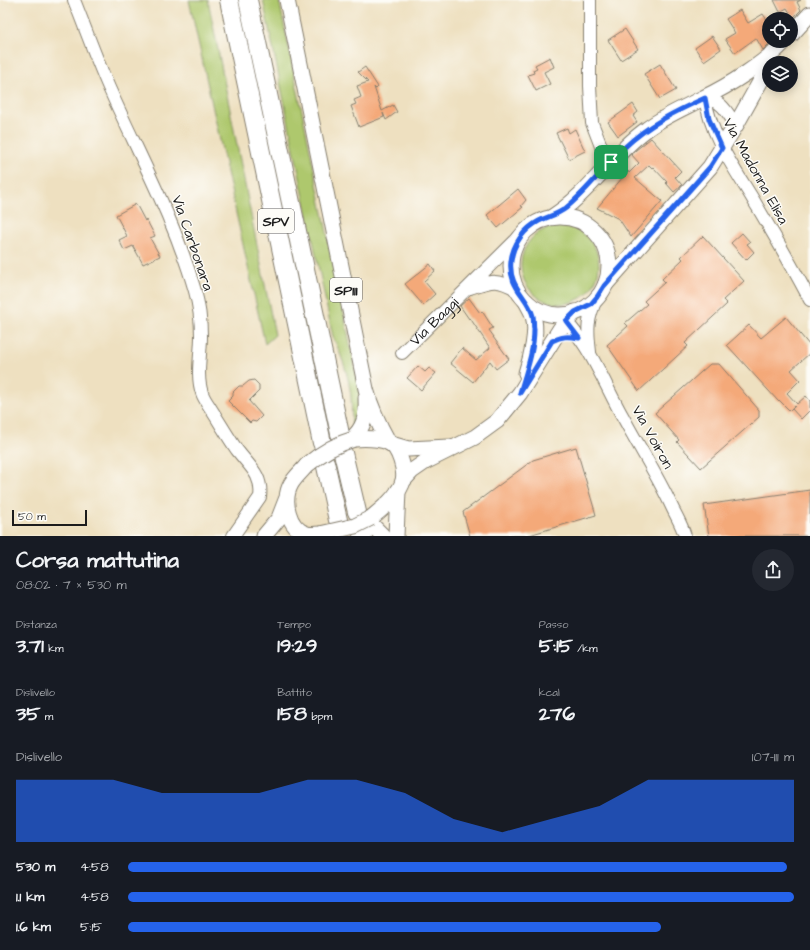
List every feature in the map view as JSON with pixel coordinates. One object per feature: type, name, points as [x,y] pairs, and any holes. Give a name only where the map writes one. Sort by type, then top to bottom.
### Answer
[{"type":"highway","name":"SPV","points":[[230,0],[322,443]]},
{"type":"highway","name":"SPV","points":[[248,0],[348,441],[366,527]]},
{"type":"highway","points":[[325,462],[338,520]]},
{"type":"main road","name":"SP111","points":[[287,0],[370,407],[380,427],[402,461],[404,470],[396,536]]},
{"type":"main road","points":[[798,27],[810,14]]},
{"type":"main road","name":"Via Baggi","points":[[520,393],[531,356],[534,336],[533,316],[512,276],[511,262],[514,248],[521,235],[535,224],[552,217],[566,208],[626,146],[647,128],[671,114],[705,98],[750,69],[777,48]]},
{"type":"main road","name":"Via Baggi","points":[[522,295],[535,308],[546,313],[566,316],[583,309],[601,292],[710,167],[762,79]]},
{"type":"main road","name":"Via Baggi","points":[[552,217],[565,217],[578,220],[599,236],[605,248],[608,260],[608,274],[601,292]]},
{"type":"main road","name":"Via Baggi","points":[[366,527],[387,504],[412,471],[425,462],[475,437],[497,421],[520,393],[560,329],[566,316]]},
{"type":"main road","name":"SP111","points":[[348,441],[361,429],[367,409],[366,389]]},
{"type":"main road","name":"Via Baggi","points":[[286,499],[291,485],[318,456],[332,447],[348,441],[368,438],[408,448],[454,447]]},
{"type":"main road","points":[[286,499],[288,513],[298,534],[320,534],[366,527]]},
{"type":"main road","points":[[264,536],[279,518],[286,499]]},
{"type":"street","name":"Via Carbonara","points":[[74,0],[110,89],[143,158],[182,249],[196,293],[200,314],[201,336],[199,370],[202,394],[222,428],[260,481],[262,489],[260,497],[233,536]]},
{"type":"street","points":[[590,0],[590,86],[592,123],[604,154],[611,162]]},
{"type":"street","points":[[705,98],[716,101],[736,125]]},
{"type":"street","name":"Via Madonna Elisa","points":[[705,98],[709,119],[722,148],[810,300]]},
{"type":"street","name":"Via Baggi","points":[[402,353],[521,235]]},
{"type":"street","name":"Via Baggi","points":[[467,289],[490,282],[505,283],[522,295]]},
{"type":"street","name":"Via Voiron","points":[[590,355],[588,329],[590,313],[601,292]]},
{"type":"street","name":"Via Voiron","points":[[566,316],[590,355],[622,416],[665,492],[685,536]]},
{"type":"street","points":[[552,341],[561,336],[579,338]]},
{"type":"green space","points":[[189,0],[208,0],[275,335],[265,344]]},
{"type":"green space","points":[[263,0],[279,0],[360,392],[359,422],[352,431],[349,382],[333,337]]},
{"type":"green space","points":[[560,226],[575,229],[588,237],[596,250],[599,265],[596,280],[588,293],[575,301],[560,304],[545,301],[532,293],[524,280],[521,265],[524,250],[532,237],[545,229]]},
{"type":"building","points":[[774,0],[801,0],[797,2],[801,10],[798,13],[789,12],[787,8],[780,12]]},
{"type":"building","points":[[740,10],[748,23],[762,15],[762,48],[765,48],[763,50],[756,38],[735,53],[725,39],[735,33],[726,19]]},
{"type":"building","points":[[625,29],[638,49],[621,60],[608,40]]},
{"type":"building","points":[[712,36],[721,49],[704,61],[695,48]]},
{"type":"building","points":[[550,57],[554,67],[544,72],[550,84],[536,91],[528,75],[534,73],[533,70],[537,68],[535,65]]},
{"type":"building","points":[[660,64],[676,90],[660,99],[644,74]]},
{"type":"building","points":[[365,67],[378,87],[376,89],[374,87],[382,111],[393,105],[397,112],[386,120],[383,113],[384,117],[359,127],[351,106],[356,104],[354,100],[361,97],[357,86],[368,82],[358,72]]},
{"type":"building","points":[[633,104],[638,112],[633,116],[637,122],[618,136],[608,122]]},
{"type":"building","points":[[567,128],[569,133],[575,129],[585,151],[569,159],[556,133]]},
{"type":"building","points":[[651,138],[681,171],[675,177],[682,185],[674,192],[666,183],[667,182],[653,167],[652,168],[649,165],[635,178],[662,201],[631,237],[619,219],[597,208],[628,171],[629,173],[639,163],[631,154]]},
{"type":"building","points":[[518,189],[526,200],[521,206],[523,207],[498,228],[487,215]]},
{"type":"building","points":[[136,204],[155,236],[150,238],[160,256],[143,264],[133,246],[124,250],[119,240],[127,236],[116,215]]},
{"type":"building","points":[[742,233],[750,242],[747,244],[754,252],[746,260],[731,243]]},
{"type":"building","points":[[703,236],[744,281],[723,300],[727,304],[685,343],[688,346],[639,391],[607,345],[628,326],[625,323],[647,304],[644,301],[665,282],[662,279],[683,259],[681,257]]},
{"type":"building","points":[[430,264],[435,271],[424,281],[435,294],[423,305],[405,284]]},
{"type":"building","points":[[469,298],[480,313],[482,311],[493,328],[489,330],[509,359],[496,369],[490,361],[473,382],[450,363],[462,348],[476,360],[490,348],[460,306]]},
{"type":"building","points":[[786,317],[810,346],[810,353],[791,370],[800,380],[787,393],[797,404],[806,396],[810,401],[810,410],[801,419],[792,409],[790,411],[779,400],[778,401],[727,345],[749,325],[761,338]]},
{"type":"building","points":[[710,364],[719,364],[759,410],[759,417],[701,468],[677,442],[679,440],[655,413]]},
{"type":"building","points":[[418,366],[425,372],[429,368],[436,373],[421,390],[407,378]]},
{"type":"building","points":[[254,380],[259,385],[259,391],[249,401],[262,416],[256,422],[252,421],[250,423],[228,401],[233,396],[233,392],[239,386],[243,386],[249,381]]},
{"type":"building","points":[[576,447],[596,515],[526,536],[470,536],[463,512],[533,460]]},
{"type":"building","points":[[810,490],[810,536],[709,536],[704,505]]},
{"type":"route","points":[[705,98],[709,119],[722,148],[710,167],[604,286],[591,304],[575,312],[566,321],[573,328],[579,338],[561,336],[552,341],[520,393],[531,356],[534,336],[533,316],[526,301],[517,290],[512,276],[511,262],[514,248],[521,235],[530,227],[540,221],[552,217],[566,208],[611,162],[626,146],[647,128],[671,114],[705,98]]}]
